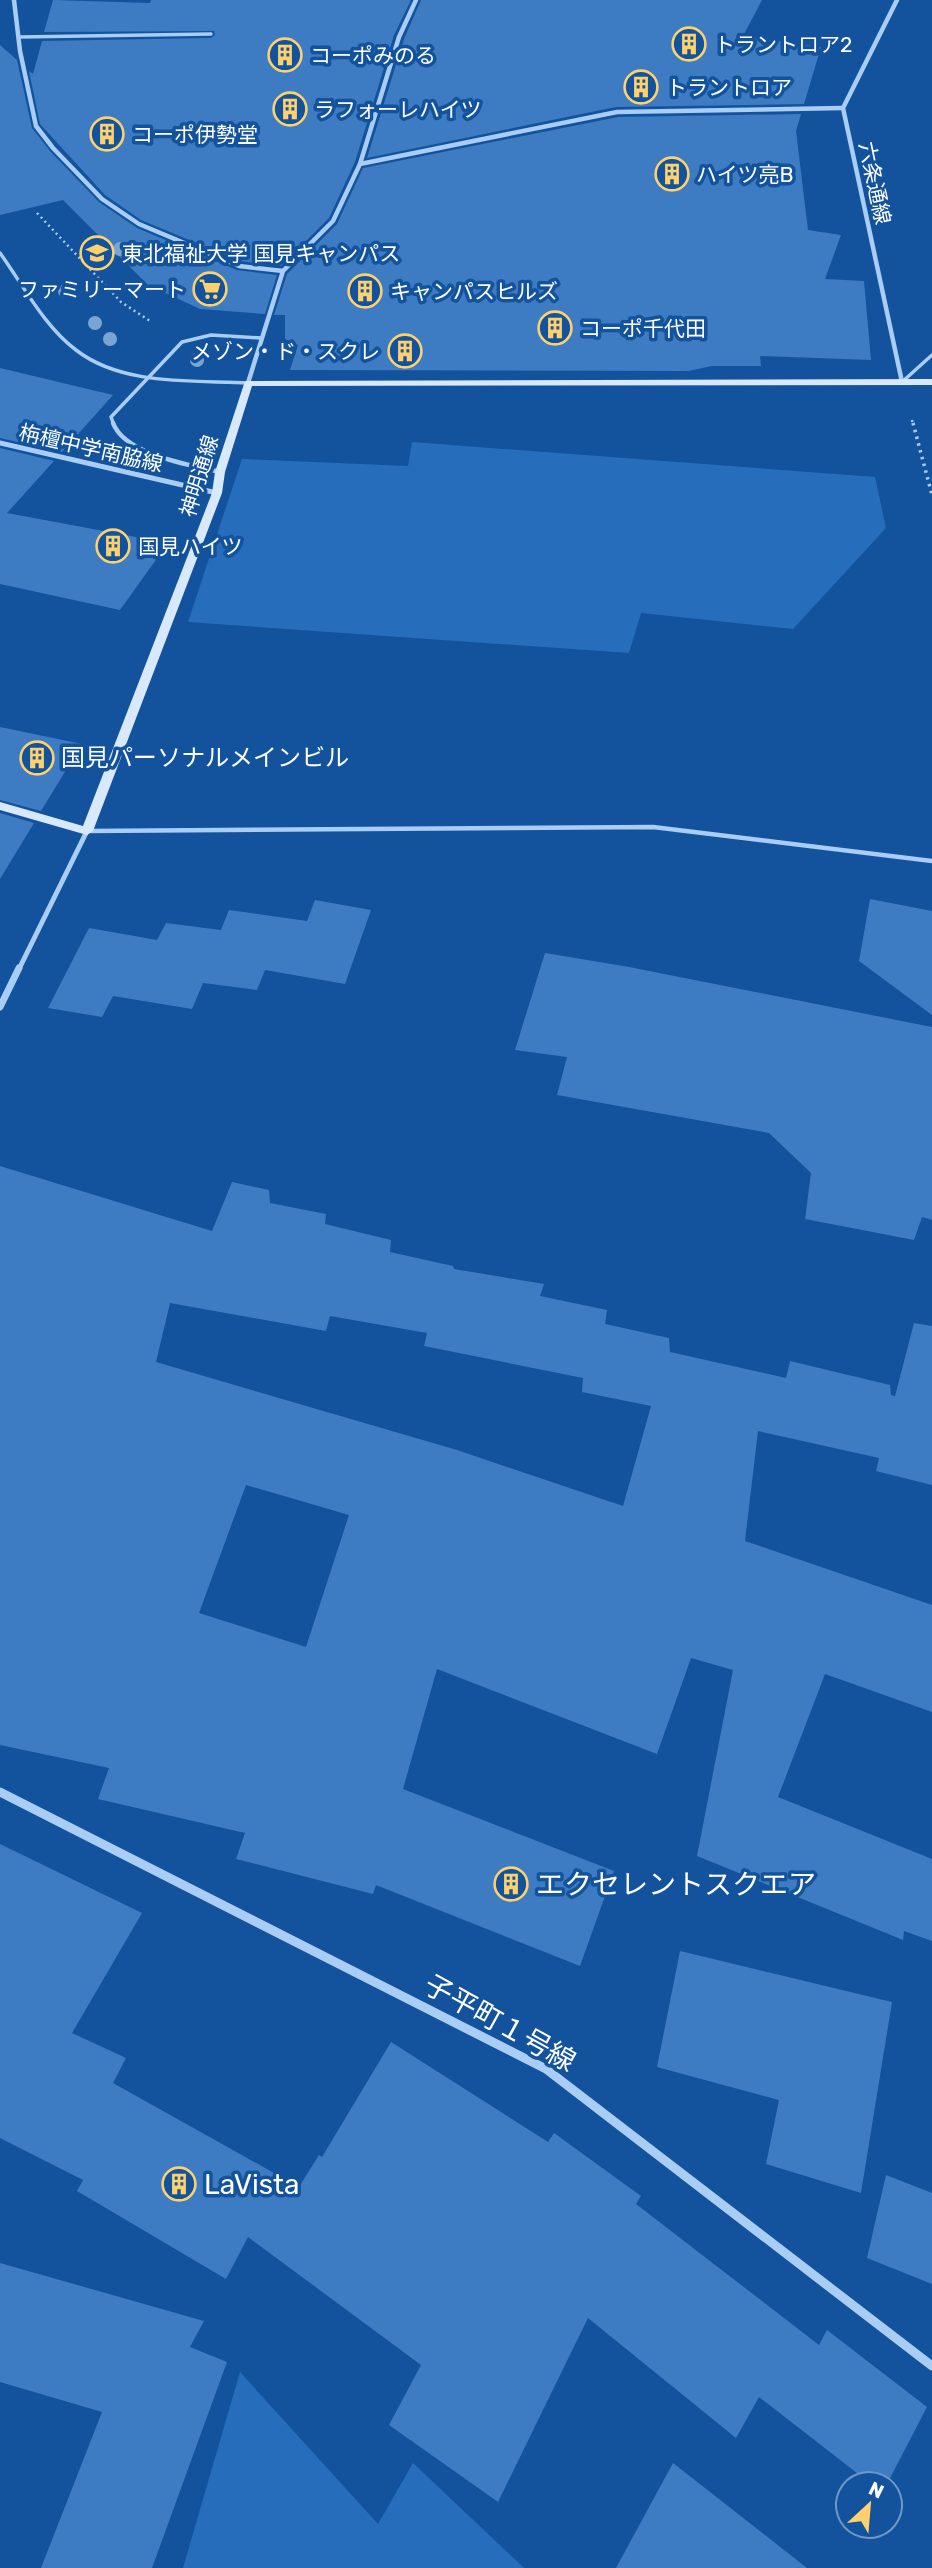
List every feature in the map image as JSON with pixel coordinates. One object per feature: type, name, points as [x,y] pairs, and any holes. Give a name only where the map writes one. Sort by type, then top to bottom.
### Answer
[{"type":"street","points":[[14,0],[36,126],[53,148],[102,199],[139,225],[239,266],[283,271]]},
{"type":"street","name":"神明通線","points":[[0,1007],[87,831],[216,492],[283,271],[333,221],[360,164],[399,37],[416,0]]},
{"type":"street","points":[[360,164],[617,112],[843,108],[897,0]]},
{"type":"street","name":"六条通線","points":[[843,108],[902,382]]},
{"type":"street","points":[[248,383],[932,382]]},
{"type":"street","name":"栴檀中学南脇線","points":[[0,443],[216,492]]},
{"type":"street","points":[[0,806],[87,831]]},
{"type":"street","name":"子平町１号線","points":[[0,1792],[547,2069],[932,2366]]},
{"type":"lane","points":[[19,37],[211,34]]},
{"type":"lane","points":[[0,253],[74,349],[89,360],[148,377],[248,383]]},
{"type":"lane","points":[[220,472],[143,450],[120,437],[112,426],[111,417],[182,342],[196,335],[215,334],[261,338]]},
{"type":"lane","points":[[902,382],[932,355]]},
{"type":"lane","points":[[87,831],[653,827],[932,862]]},
{"type":"path","points":[[37,213],[121,302],[182,342]]},
{"type":"path","points":[[902,382],[932,495]]},
{"type":"shaded area","points":[[412,442],[875,477],[886,528],[793,629],[641,613],[629,653],[188,622],[242,459],[408,466]]},
{"type":"shaded area","points":[[240,2372],[378,2524],[413,2463],[524,2568],[183,2568]]},
{"type":"building","points":[[53,0],[150,3],[151,0],[411,0],[394,35],[355,162],[329,218],[281,266],[240,261],[141,220],[105,195],[40,124],[29,71],[33,74],[42,41],[211,38],[215,35],[214,31],[44,32]]},
{"type":"building","points":[[421,0],[762,0],[743,36],[821,47],[804,104],[616,107],[367,158],[404,39]]},
{"type":"building","points":[[0,45],[17,60],[32,128],[99,202],[137,228],[237,270],[277,275],[265,314],[200,309],[148,285],[63,200],[0,215]]},
{"type":"building","points":[[801,114],[796,131],[808,230],[841,235],[825,279],[864,281],[871,360],[760,356],[761,366],[712,366],[688,371],[290,370],[298,345],[285,339],[285,315],[274,315],[287,274],[337,224],[363,168],[618,117]]},
{"type":"building","points":[[0,368],[113,395],[62,452],[0,438]]},
{"type":"building","points":[[0,448],[54,461],[7,513],[168,543],[120,610],[0,584]]},
{"type":"building","name":"国見パーソナルメインビル","points":[[0,727],[82,744],[41,811],[0,800]]},
{"type":"building","points":[[0,813],[34,823],[0,879]]},
{"type":"building","points":[[870,899],[932,911],[932,1015],[859,961]]},
{"type":"building","points":[[315,900],[371,910],[345,984],[265,970],[257,990],[203,983],[192,1009],[113,996],[102,1017],[48,1008],[89,928],[157,940],[166,923],[221,930],[229,910],[307,921]]},
{"type":"building","points":[[545,953],[932,1027],[932,1220],[922,1217],[914,1240],[805,1219],[811,1173],[769,1133],[557,1095],[567,1057],[515,1050]]},
{"type":"building","points":[[0,1166],[212,1231],[232,1182],[269,1190],[270,1203],[326,1214],[325,1224],[391,1240],[390,1252],[453,1266],[454,1269],[544,1284],[540,1296],[607,1310],[605,1324],[669,1338],[670,1352],[786,1378],[790,1361],[890,1385],[891,1395],[895,1396],[914,1323],[932,1326],[932,1485],[876,1471],[879,1458],[758,1431],[745,1541],[932,1605],[932,1712],[825,1674],[778,1797],[932,1859],[932,1941],[904,1931],[903,1940],[697,1856],[733,1670],[691,1658],[657,1754],[437,1669],[403,1789],[614,1871],[580,1966],[376,1885],[373,1894],[236,1859],[245,1833],[98,1799],[109,1768],[0,1745]],"holes":[[[170,1303],[326,1331],[330,1316],[427,1333],[424,1346],[583,1378],[582,1392],[651,1406],[623,1506],[457,1450],[156,1362]],[[246,1485],[349,1515],[306,1647],[199,1613]]]},
{"type":"building","points":[[0,1844],[142,1913],[72,2033],[126,2058],[113,2083],[299,2187],[319,2155],[322,2157],[391,2042],[548,2142],[554,2133],[641,2196],[636,2204],[819,2345],[827,2330],[927,2407],[894,2470],[853,2470],[759,2397],[736,2438],[588,2318],[498,2502],[389,2425],[421,2365],[248,2237],[226,2279],[77,2191],[83,2180],[0,2138]]},
{"type":"building","points":[[680,1951],[892,2002],[861,2193],[766,2164],[779,2100],[657,2067]]},
{"type":"building","points":[[886,2175],[932,2193],[932,2284],[867,2258]]},
{"type":"building","points":[[0,2263],[204,2321],[190,2347],[227,2362],[152,2568],[41,2568],[102,2412],[0,2382]]},
{"type":"building","points":[[673,2463],[807,2568],[616,2568]]},
{"type":"place","name":"トラントロア2","points":[[689,44]]},
{"type":"place","name":"コーポみのる","points":[[285,55]]},
{"type":"place","name":"トラントロア","points":[[641,87]]},
{"type":"place","name":"ラフォーレハイツ","points":[[290,109]]},
{"type":"place","name":"コーポ伊勢堂","points":[[107,134]]},
{"type":"place","name":"ハイツ亮B","points":[[672,174]]},
{"type":"place","name":"東北福祉大学 国見キャンパス","points":[[97,253]]},
{"type":"place","name":"ファミリーマート","points":[[210,289]]},
{"type":"place","name":"キャンパスヒルズ","points":[[365,291]]},
{"type":"place","name":"コーポ千代田","points":[[555,328]]},
{"type":"place","name":"メゾン・ド・スクレ","points":[[405,351]]},
{"type":"place","name":"国見ハイツ","points":[[113,546]]},
{"type":"place","name":"国見パーソナルメインビル","points":[[37,758]]},
{"type":"place","name":"エクセレントスクエア","points":[[511,1884]]},
{"type":"place","name":"LaVista","points":[[179,2184]]}]
